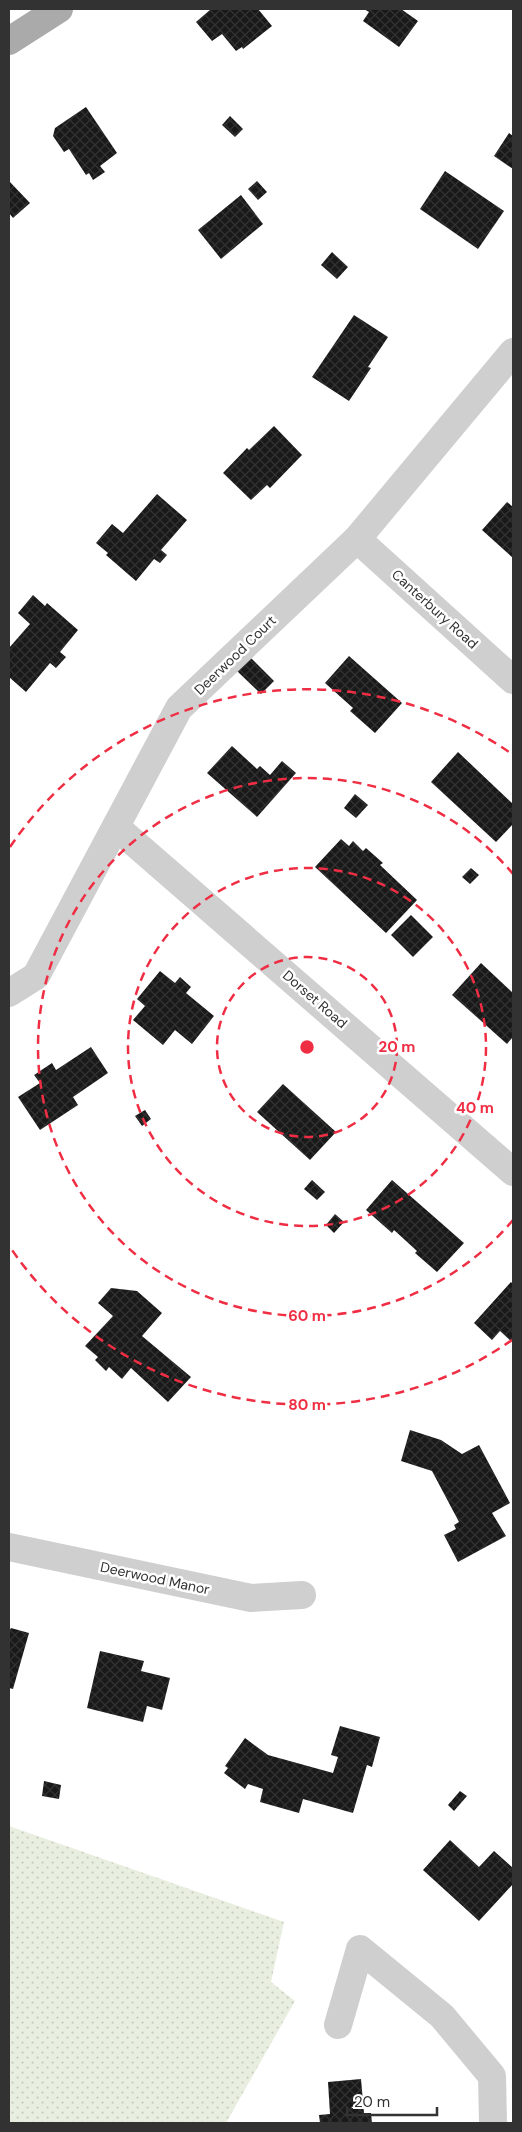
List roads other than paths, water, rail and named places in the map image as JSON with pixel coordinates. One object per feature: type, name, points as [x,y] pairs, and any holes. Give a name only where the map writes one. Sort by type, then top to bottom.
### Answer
[{"type":"main road","points":[[9,41],[59,9]]},
{"type":"street","name":"Deerwood Court","points":[[9,993],[36,976],[179,708],[357,539],[513,352]]},
{"type":"street","name":"Canterbury Road","points":[[357,539],[513,680]]},
{"type":"street","name":"Dorset Road","points":[[116,826],[513,1172]]},
{"type":"street","name":"Deerwood Manor","points":[[9,1547],[250,1598],[302,1595]]},
{"type":"street","points":[[338,2025],[360,1949],[442,2016],[492,2076],[493,2123]]}]
